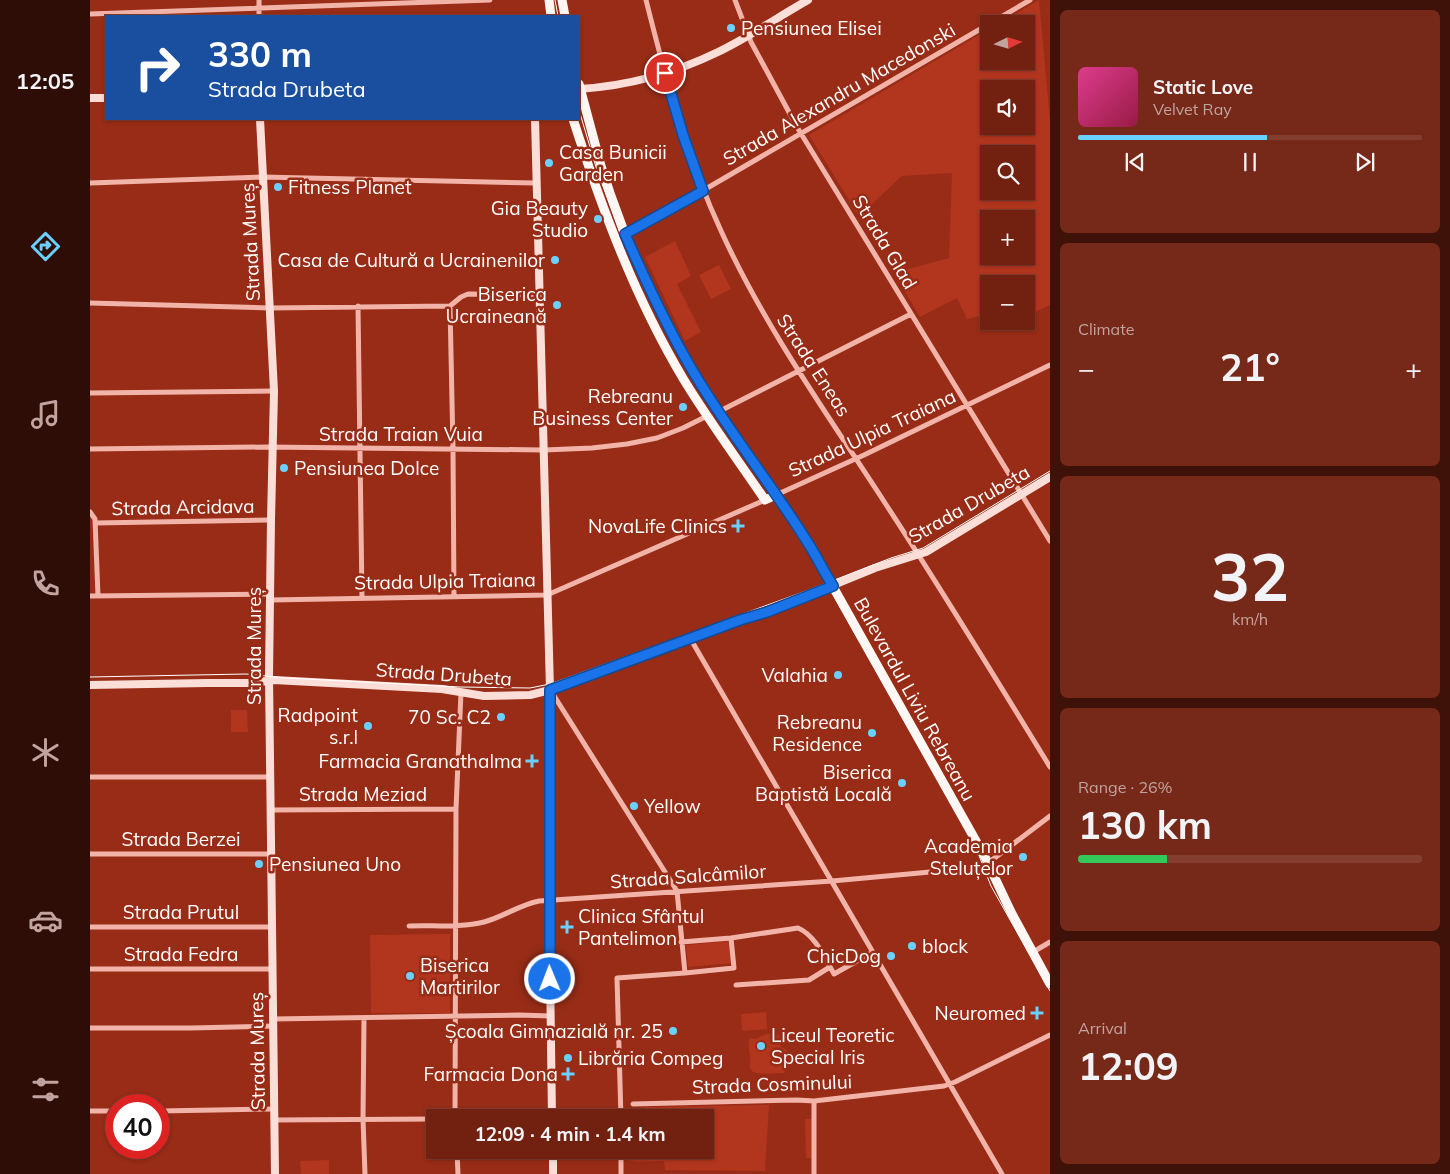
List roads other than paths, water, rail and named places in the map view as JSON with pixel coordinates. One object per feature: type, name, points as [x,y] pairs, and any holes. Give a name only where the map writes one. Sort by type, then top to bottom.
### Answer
[{"type":"main road","points":[[549,0],[552,15]]},
{"type":"main road","points":[[562,0],[565,15]]},
{"type":"main road","name":"Bulevardul Liviu Rebreanu","points":[[580,91],[601,166],[625,234],[666,324],[718,412],[809,544],[988,863],[1011,912],[1050,984]]},
{"type":"main road","points":[[573,120],[615,239],[637,290],[679,370],[707,416],[765,500]]},
{"type":"main road","name":"Strada Ulpia Traiana","points":[[765,500],[776,495]]},
{"type":"street","points":[[259,0],[259,15]]},
{"type":"street","points":[[90,14],[490,0]]},
{"type":"street","name":"Strada Eneas","points":[[646,0],[683,135],[703,191],[748,285],[772,329],[919,554],[1050,767]]},
{"type":"street","name":"Strada Glad","points":[[735,0],[748,35],[801,133],[1050,541]]},
{"type":"street","points":[[580,87],[625,84],[665,73],[708,57],[808,0]]},
{"type":"street","name":"Strada Alexandru Macedonski","points":[[1004,15],[1030,0]]},
{"type":"street","name":"Strada Alexandru Macedonski","points":[[625,234],[703,191],[980,29]]},
{"type":"street","points":[[90,98],[105,98]]},
{"type":"street","name":"Strada Mureș","points":[[260,120],[274,391],[270,681],[275,1174]]},
{"type":"street","points":[[535,120],[550,690],[552,1109]]},
{"type":"street","points":[[90,183],[262,177],[536,183]]},
{"type":"street","points":[[90,303],[270,308],[450,306],[468,294],[540,294]]},
{"type":"street","points":[[358,306],[362,598]]},
{"type":"street","points":[[450,306],[454,449],[454,597]]},
{"type":"street","points":[[718,412],[911,314]]},
{"type":"street","name":"Strada Ulpia Traiana","points":[[776,495],[1050,365]]},
{"type":"street","points":[[90,393],[274,391]]},
{"type":"street","name":"Strada Traian Vuia","points":[[90,449],[544,450],[592,448],[658,438],[684,428],[707,416]]},
{"type":"street","name":"Strada Drubeta","points":[[90,685],[250,683],[270,681],[442,689],[484,696],[530,695],[550,690],[740,620],[767,612],[874,568],[926,552],[1050,477]]},
{"type":"street","name":"Strada Ulpia Traiana","points":[[90,596],[362,598],[547,595],[765,500]]},
{"type":"street","name":"Strada Arcidava","points":[[90,512],[94,516],[95,523],[98,596]]},
{"type":"street","name":"Strada Arcidava","points":[[95,523],[271,520]]},
{"type":"street","points":[[690,638],[1002,1174]]},
{"type":"street","points":[[550,690],[677,892],[684,973]]},
{"type":"street","points":[[455,1109],[456,809],[461,692]]},
{"type":"street","points":[[90,778],[271,777]]},
{"type":"street","name":"Strada Meziad","points":[[271,810],[456,809]]},
{"type":"street","points":[[988,863],[1050,816]]},
{"type":"street","name":"Strada Berzei","points":[[90,854],[272,854]]},
{"type":"street","name":"Strada Salcâmilor","points":[[409,926],[456,925],[482,922],[494,919],[528,903],[832,882],[974,868]]},
{"type":"street","name":"Strada Prutul","points":[[90,927],[273,927]]},
{"type":"street","points":[[682,942],[731,938],[798,928],[806,931],[834,974],[872,952]]},
{"type":"street","points":[[621,1109],[617,978],[734,968],[731,938]]},
{"type":"street","points":[[1033,952],[1050,942]]},
{"type":"street","points":[[736,985],[809,980],[830,967]]},
{"type":"street","name":"Strada Fedra","points":[[90,970],[272,970]]},
{"type":"street","points":[[90,1028],[191,1028],[364,1018],[551,1016]]},
{"type":"street","points":[[364,1018],[365,1174]]},
{"type":"street","name":"Strada Cosminului","points":[[633,1104],[814,1101],[950,1085],[1050,1035]]},
{"type":"street","points":[[814,1101],[814,1174]]},
{"type":"street","points":[[170,1111],[274,1109]]},
{"type":"street","points":[[90,1111],[105,1111]]},
{"type":"street","points":[[274,1120],[426,1119]]},
{"type":"street","points":[[457,1159],[458,1174]]},
{"type":"street","points":[[553,1159],[553,1174]]},
{"type":"street","points":[[621,1159],[621,1174]]},
{"type":"tram line","points":[[555,0],[558,15]]},
{"type":"tram line","points":[[580,113],[596,167],[621,236],[662,325],[714,413],[769,491],[819,570],[976,848],[991,886],[1050,991]]},
{"type":"tram line","points":[[90,677],[246,674],[286,678],[460,687],[530,688],[550,684],[891,558],[923,548],[1050,471]]},
{"type":"place","name":"Pensiunea Elisei","points":[[731,28]]},
{"type":"place","name":"Casa Bunicii Garden","points":[[549,163]]},
{"type":"place","name":"Fitness Planet","points":[[278,187]]},
{"type":"place","name":"Gia Beauty Studio","points":[[598,219]]},
{"type":"place","name":"Casa de Cultură a Ucrainenilor","points":[[555,260]]},
{"type":"place","name":"Biserica Ucraineană","points":[[557,305]]},
{"type":"place","name":"Rebreanu Business Center","points":[[683,407]]},
{"type":"place","name":"Pensiunea Dolce","points":[[284,468]]},
{"type":"place","name":"NovaLife Clinics","points":[[738,526]]},
{"type":"place","name":"Valahia","points":[[838,675]]},
{"type":"place","name":"70 Sc. C2","points":[[501,717]]},
{"type":"place","name":"Radpoint s.r.l","points":[[368,726]]},
{"type":"place","name":"Rebreanu Residence","points":[[872,733]]},
{"type":"place","name":"Farmacia Granathalma","points":[[532,761]]},
{"type":"place","name":"Biserica Baptistă Locală","points":[[902,783]]},
{"type":"place","name":"Yellow","points":[[634,806]]},
{"type":"place","name":"Academia Steluțelor","points":[[1023,857]]},
{"type":"place","name":"Pensiunea Uno","points":[[259,864]]},
{"type":"place","name":"Clinica Sfântul Pantelimon","points":[[567,927]]},
{"type":"place","name":"block","points":[[912,946]]},
{"type":"place","name":"ChicDog","points":[[891,956]]},
{"type":"place","name":"Biserica Martirilor","points":[[410,976]]},
{"type":"place","name":"Neuromed","points":[[1037,1013]]},
{"type":"place","name":"Școala Gimnazială nr. 25","points":[[673,1031]]},
{"type":"place","name":"Liceul Teoretic Special Iris","points":[[761,1046]]},
{"type":"place","name":"Librăria Compeg","points":[[568,1058]]},
{"type":"place","name":"Farmacia Dona","points":[[568,1074]]}]
